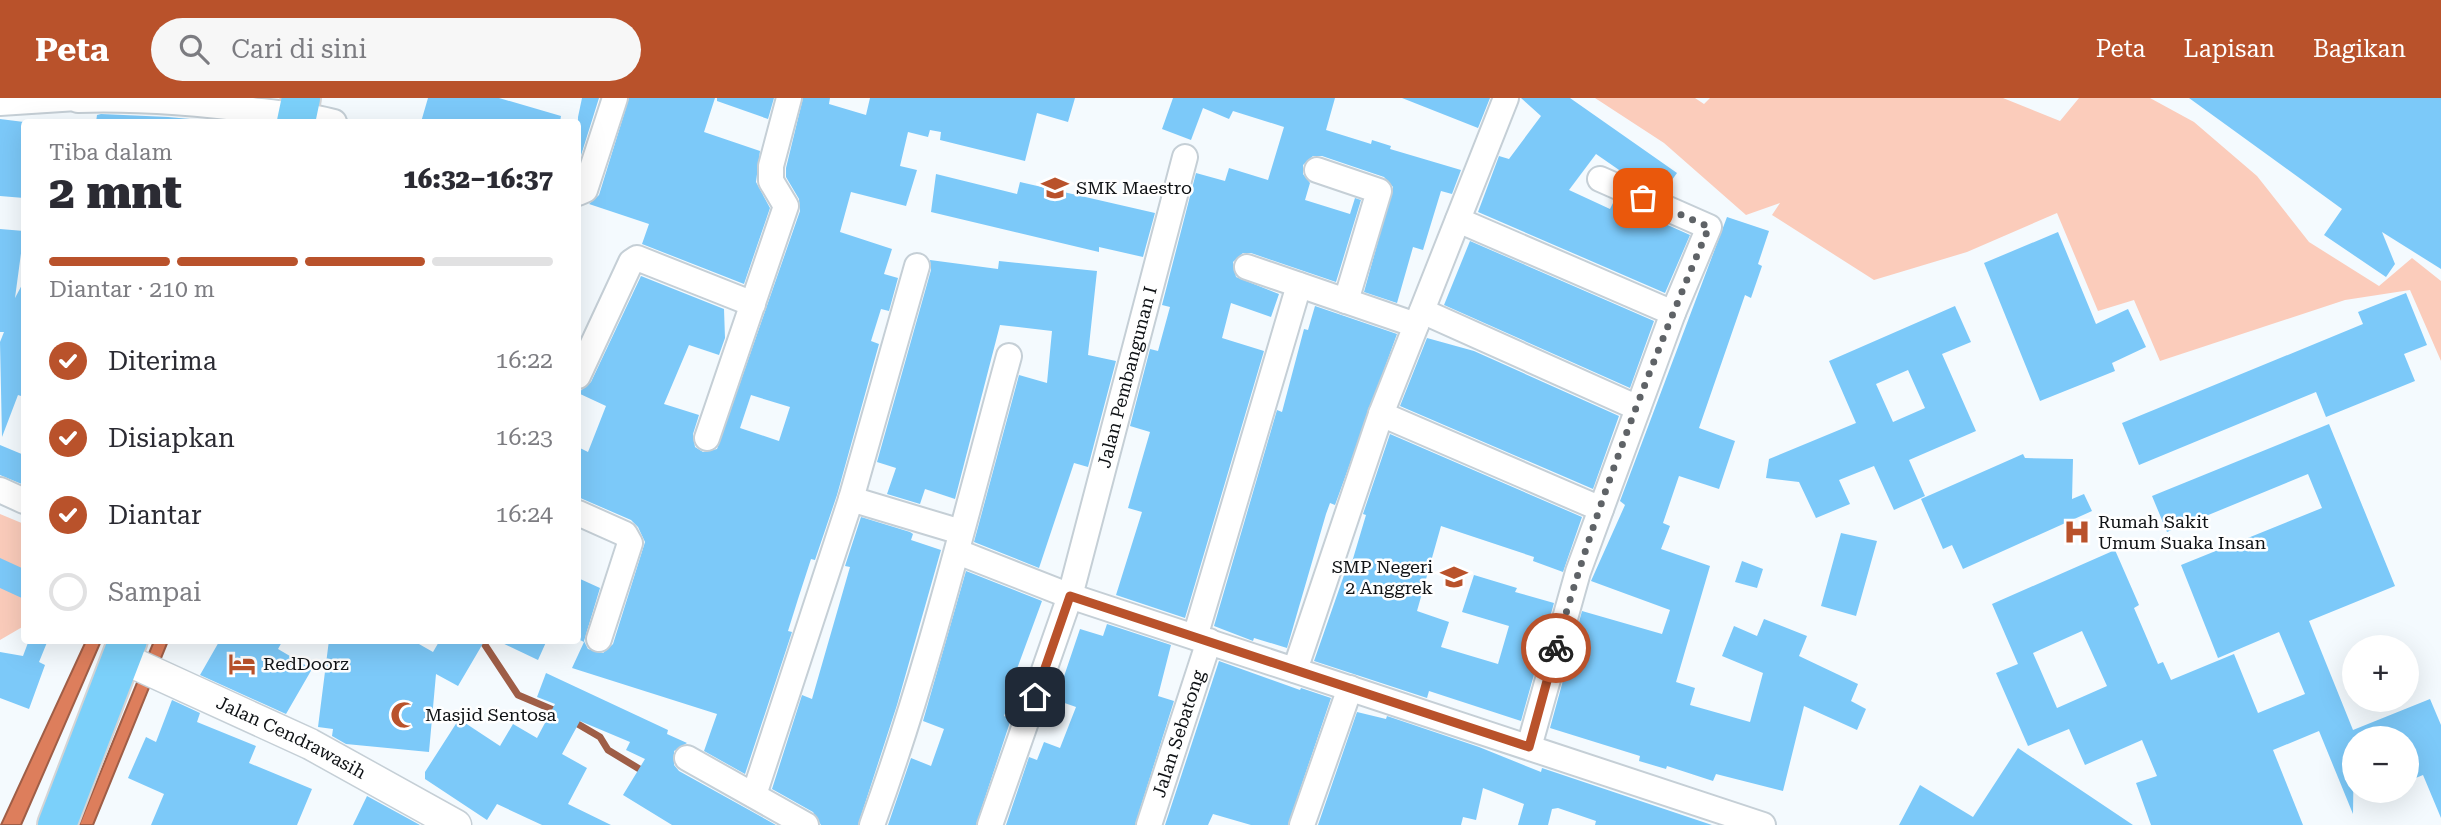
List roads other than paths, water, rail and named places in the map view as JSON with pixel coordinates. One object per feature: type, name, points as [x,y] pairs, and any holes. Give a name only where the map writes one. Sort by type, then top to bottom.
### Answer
[{"type":"main road","points":[[57,825],[129,654]]},
{"type":"street","points":[[581,192],[585,190],[615,98]]},
{"type":"street","points":[[707,438],[786,206],[771,181],[771,166],[789,98]]},
{"type":"street","points":[[1295,670],[1381,414],[1506,98]]},
{"type":"street","points":[[0,103],[78,99],[167,101],[298,114]]},
{"type":"street","name":"Jalan Pembangunan I","points":[[990,825],[1070,596],[1185,157]]},
{"type":"street","points":[[1317,170],[1380,191],[1346,301]]},
{"type":"street","points":[[1529,747],[1578,572],[1673,313],[1709,227],[1600,179]]},
{"type":"street","points":[[1458,220],[1673,313]]},
{"type":"street","points":[[581,370],[631,262],[636,258],[753,304]]},
{"type":"street","points":[[754,795],[851,499],[918,266]]},
{"type":"street","points":[[1247,267],[1346,301],[1419,318],[1638,408]]},
{"type":"street","name":"Jalan Sebatong","points":[[1149,825],[1299,285]]},
{"type":"street","points":[[872,825],[896,758],[959,542],[1009,356]]},
{"type":"street","points":[[1381,414],[1601,509]]},
{"type":"street","points":[[0,490],[21,500]]},
{"type":"street","points":[[851,499],[959,542],[1070,596],[1763,825]]},
{"type":"street","points":[[581,514],[625,534],[630,543],[599,639]]},
{"type":"street","name":"Jalan Cendrawasih","points":[[129,654],[310,744],[456,825]]},
{"type":"street","points":[[1302,825],[1350,688]]},
{"type":"street","points":[[687,758],[806,825]]},
{"type":"waterway","points":[[484,644],[518,695],[558,712]]},
{"type":"waterway","points":[[571,720],[600,737],[608,750],[646,773]]},
{"type":"place","name":"SMK Maestro","points":[[1055,188]]},
{"type":"place","name":"Rumah Sakit Umum Suaka Insan","points":[[2077,532]]},
{"type":"place","name":"SMP Negeri 2 Anggrek","points":[[1454,577]]},
{"type":"place","name":"RedDoorz","points":[[242,664]]},
{"type":"place","name":"Masjid Sentosa","points":[[404,715]]}]
